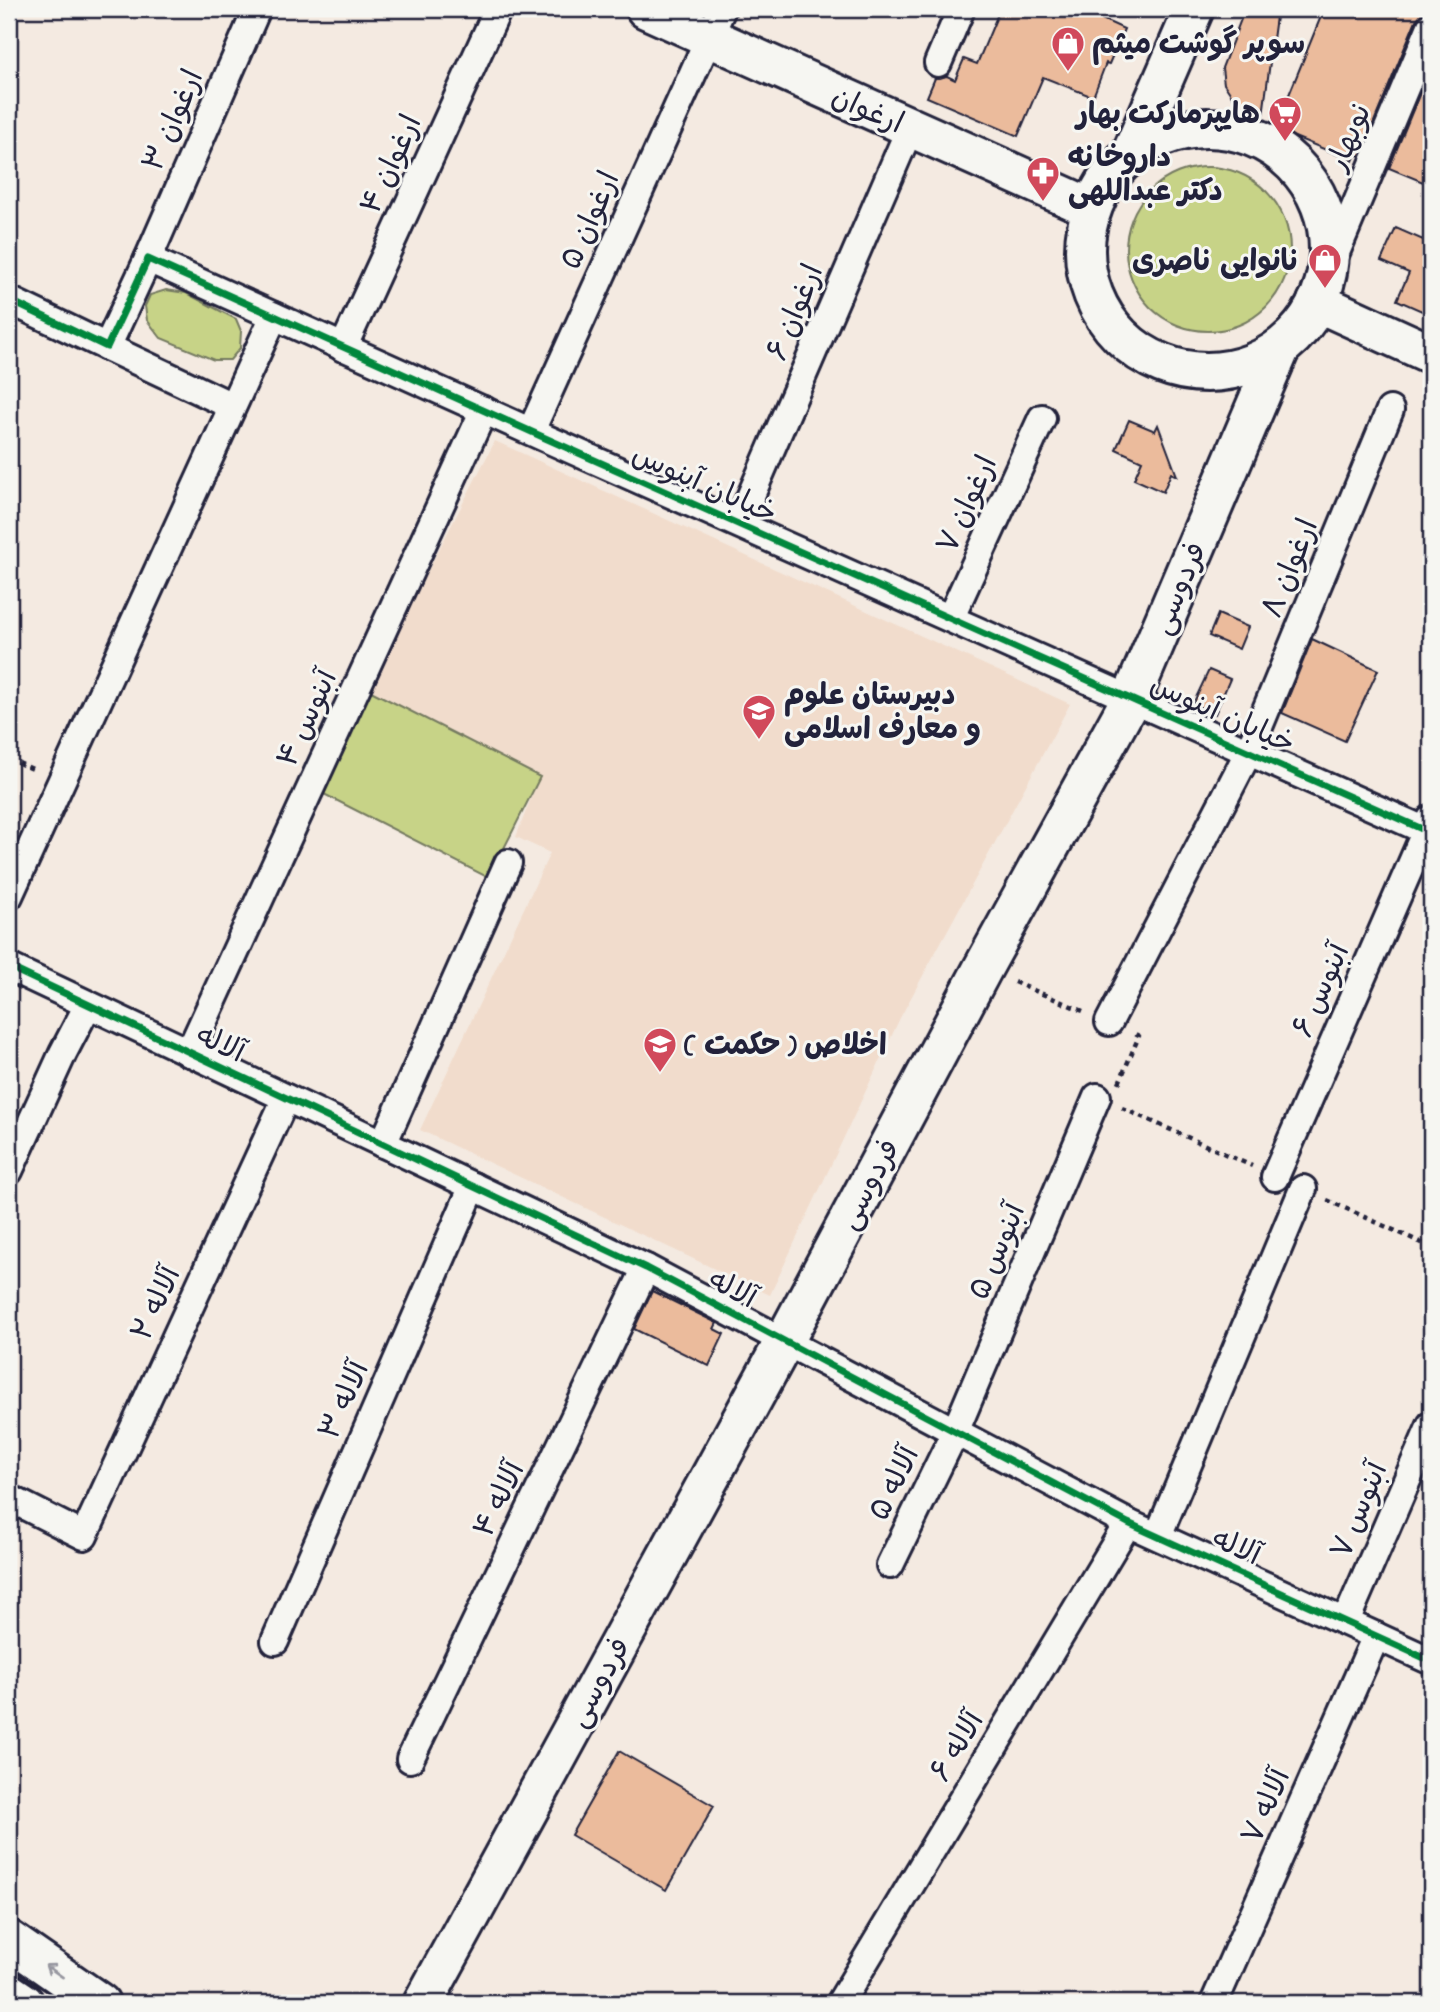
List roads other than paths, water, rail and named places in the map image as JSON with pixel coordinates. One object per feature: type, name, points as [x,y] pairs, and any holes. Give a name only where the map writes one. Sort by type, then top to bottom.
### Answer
[{"type":"main road","name":"ارغوان","points":[[646,9],[715,23],[911,128],[1091,208]]},
{"type":"main road","points":[[1132,152],[1194,9]]},
{"type":"main road","points":[[1200,126],[1237,130],[1272,145],[1299,169],[1319,200],[1328,237],[1322,288],[1302,328],[1280,348],[1249,365],[1216,372],[1181,370],[1149,358],[1139,351],[1121,337],[1100,310],[1087,278],[1084,243],[1091,208],[1107,177],[1132,152],[1164,134],[1200,126]]},
{"type":"main road","points":[[1322,288],[1431,354]]},
{"type":"main road","name":"فردوسی","points":[[423,2003],[1132,697],[1280,348]]},
{"type":"main road","points":[[9,1940],[100,2003]]},
{"type":"main road","points":[[9,1993],[24,2003]]},
{"type":"street","name":"ارغوان ۳","points":[[148,259],[257,9]]},
{"type":"street","name":"ارغوان ۴","points":[[343,348],[498,9]]},
{"type":"street","points":[[938,63],[961,9]]},
{"type":"street","name":"ارغوان ۵","points":[[531,431],[715,23]]},
{"type":"street","name":"نوبهار","points":[[1322,288],[1431,26]]},
{"type":"street","name":"ارغوان ۶","points":[[739,523],[911,128]]},
{"type":"street","name":"خیابان آبنوس","points":[[148,259],[1249,751],[1430,827]]},
{"type":"street","points":[[107,346],[148,259]]},
{"type":"street","points":[[11,308],[107,346],[232,406]]},
{"type":"street","points":[[9,895],[274,316]]},
{"type":"street","name":"آبنوس ۴","points":[[189,1053],[484,410]]},
{"type":"street","name":"ارغوان ۸","points":[[1249,751],[1390,410]]},
{"type":"street","name":"ارغوان ۷","points":[[951,617],[1042,418]]},
{"type":"street","points":[[1109,1022],[1249,751]]},
{"type":"street","name":"آبنوس ۶","points":[[1275,1177],[1430,827]]},
{"type":"street","points":[[383,1144],[508,863]]},
{"type":"street","name":"آلاله","points":[[9,967],[646,1268],[1128,1523],[1431,1661]]},
{"type":"street","points":[[9,1171],[62,1053],[88,1005]]},
{"type":"street","name":"آبنوس ۵","points":[[955,1432],[1097,1097]]},
{"type":"street","name":"آلاله ۲","points":[[9,1498],[83,1536],[286,1098]]},
{"type":"street","name":"آلاله ۳","points":[[275,1641],[473,1186]]},
{"type":"street","points":[[1158,1536],[1303,1189]]},
{"type":"street","name":"آلاله ۴","points":[[410,1759],[646,1268]]},
{"type":"street","name":"آبنوس ۷","points":[[1346,1621],[1431,1425]]},
{"type":"street","name":"آلاله ۵","points":[[890,1564],[955,1432]]},
{"type":"street","name":"آلاله ۶","points":[[840,2003],[1128,1523]]},
{"type":"street","name":"آلاله ۷","points":[[1214,2003],[1376,1636]]},
{"type":"place","name":"سوپر گوشت میثم","points":[[1068,73]]},
{"type":"place","name":"هایپرمارکت بهار","points":[[1285,143]]},
{"type":"place","name":"داروخانه دکتر عبداللهی","points":[[1043,203]]},
{"type":"place","name":"نانوایی ناصری","points":[[1325,290]]},
{"type":"place","name":"دبیرستان علوم و معارف اسلامی","points":[[759,741]]},
{"type":"place","name":"اخلاص ( حکمت )","points":[[660,1074]]}]
